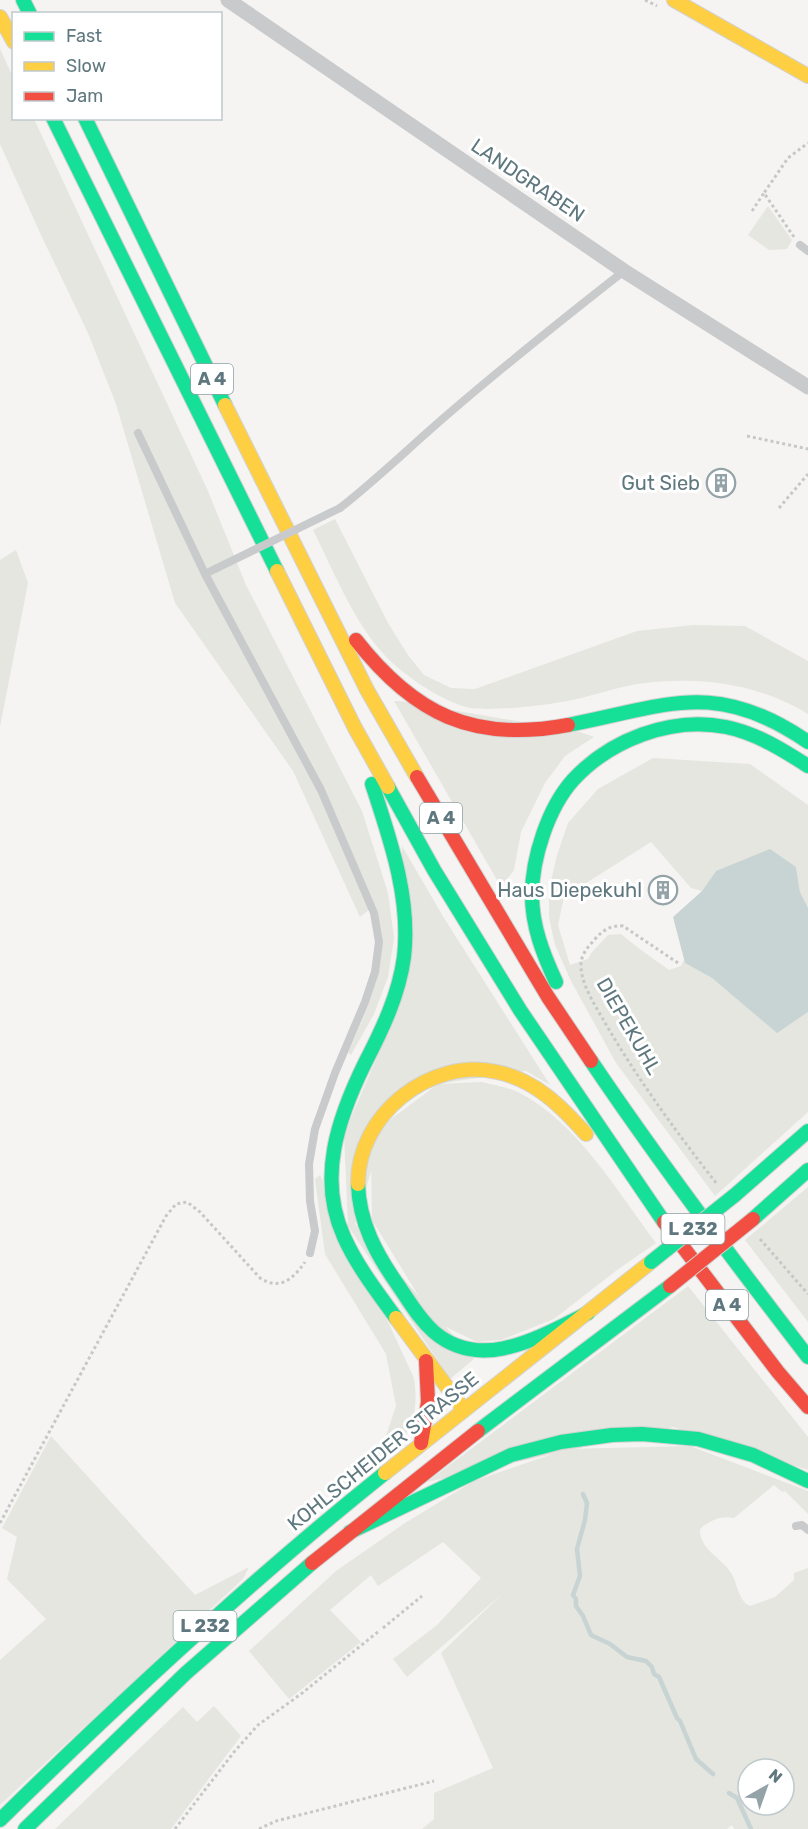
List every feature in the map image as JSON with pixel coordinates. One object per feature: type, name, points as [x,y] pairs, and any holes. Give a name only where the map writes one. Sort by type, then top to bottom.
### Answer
[{"type":"main road","points":[[674,0],[754,43],[808,76]]},
{"type":"main road","points":[[0,17],[12,38]]},
{"type":"main road","name":"A 4","points":[[54,120],[355,728],[434,870],[514,1000],[648,1201],[778,1372],[808,1407]]},
{"type":"main road","name":"A 4","points":[[86,120],[367,690],[439,814],[548,997],[594,1066],[693,1207],[808,1357]]},
{"type":"main road","points":[[302,561],[378,669],[409,697],[449,718],[492,729],[529,729],[560,726],[661,704],[706,701],[748,711],[772,720],[808,742]]},
{"type":"main road","points":[[594,1066],[541,949],[531,902],[535,867],[543,832],[555,805],[567,788],[597,759],[628,741],[668,727],[712,725],[750,734],[782,749],[808,766]]},
{"type":"main road","points":[[355,728],[399,875],[403,901],[404,945],[401,973],[392,1002],[342,1111],[331,1164],[332,1187],[341,1230],[353,1255],[426,1361],[480,1431]]},
{"type":"main road","points":[[588,1313],[521,1345],[489,1352],[460,1348],[437,1335],[379,1259],[365,1228],[358,1179],[363,1152],[375,1125],[400,1096],[430,1078],[464,1069],[496,1071],[523,1080],[556,1102],[648,1201]]},
{"type":"main road","name":"KOHLSCHEIDER STRASSE","points":[[0,1820],[158,1667],[274,1565],[421,1443],[735,1195],[808,1131]]},
{"type":"main road","name":"L 232","points":[[25,1829],[174,1684],[287,1584],[350,1532],[670,1286],[753,1219],[808,1170]]},
{"type":"main road","points":[[421,1443],[429,1413],[430,1389],[426,1361]]},
{"type":"main road","points":[[350,1532],[503,1459],[555,1443],[601,1435],[646,1432],[698,1438],[728,1445],[762,1457],[808,1481]]},
{"type":"street","name":"LANDGRABEN","points":[[228,0],[624,271],[808,385]]},
{"type":"lane","points":[[800,245],[808,251]]},
{"type":"lane","points":[[205,574],[340,508],[377,479],[423,435],[480,386],[624,271]]},
{"type":"lane","points":[[138,433],[205,574],[321,790],[364,885],[374,913],[379,942],[375,972],[365,1002],[328,1089],[315,1129],[309,1164],[310,1201],[315,1232],[310,1253]]},
{"type":"lane","points":[[796,1526],[802,1525],[808,1530]]},
{"type":"path","points":[[752,211],[788,158],[808,144]]},
{"type":"path","points":[[764,193],[800,245]]},
{"type":"path","points":[[747,436],[808,449]]},
{"type":"path","points":[[779,508],[808,474]]},
{"type":"path","name":"DIEPEKUHL","points":[[678,963],[623,926],[614,925],[602,932],[586,949],[580,965],[591,998],[616,1040],[688,1147]]},
{"type":"path","points":[[0,1523],[161,1226],[176,1204],[188,1202],[200,1212],[260,1278],[268,1283],[274,1285],[286,1282],[296,1274],[310,1253]]},
{"type":"path","points":[[383,1628],[422,1596]]},
{"type":"path","points":[[176,1829],[234,1752],[258,1725],[379,1631]]},
{"type":"path","points":[[259,1829],[276,1821],[434,1781]]},
{"type":"shaded area","points":[[0,49],[12,75],[12,120],[34,120],[208,491],[246,585],[362,811],[388,893],[394,938],[388,977],[374,1014],[351,1055],[348,1052],[371,998],[379,970],[382,932],[375,905],[360,917],[293,771],[175,603],[116,404],[88,333],[0,144]]},
{"type":"shaded area","points":[[768,206],[792,240],[787,249],[769,250],[748,235]]},
{"type":"shaded area","points":[[335,519],[388,623],[408,655],[424,675],[451,688],[475,689],[637,631],[693,625],[745,626],[808,661],[808,714],[750,689],[688,681],[634,685],[572,700],[527,707],[474,708],[455,703],[407,675],[387,658],[369,636],[343,592],[313,530]]},
{"type":"shaded area","points":[[16,550],[28,583],[0,727],[0,560]]},
{"type":"shaded area","points":[[394,701],[580,732],[594,737],[565,756],[545,783],[521,832],[514,870],[501,887]]},
{"type":"shaded area","points":[[653,758],[750,764],[808,805],[808,908],[800,892],[796,867],[716,871],[702,891],[691,888],[651,842],[564,897],[558,925],[570,965],[588,959],[608,935],[621,934],[669,970],[681,966],[684,960],[685,963],[712,978],[777,1032],[808,1012],[808,1112],[715,1196],[616,1063],[570,979],[555,945],[549,917],[549,890],[557,855],[568,823],[598,789]]},
{"type":"shaded area","points":[[402,846],[444,918],[550,1085],[526,1071],[396,1090],[355,1224],[474,1359],[450,1379],[348,1226],[344,1134],[395,1015]]},
{"type":"shaded area","points":[[770,849],[796,867],[800,892],[808,908],[808,1012],[777,1033],[712,978],[685,963],[673,917],[702,891],[716,871]]},
{"type":"shaded area","points":[[482,1082],[518,1092],[559,1121],[611,1180],[656,1243],[554,1319],[501,1340],[477,1342],[434,1321],[372,1220],[371,1154],[387,1122],[438,1084]]},
{"type":"shaded area","points":[[320,1175],[414,1378],[415,1405],[409,1428],[395,1446],[372,1461],[368,1455],[386,1436],[396,1406],[386,1354],[325,1254],[315,1179]]},
{"type":"shaded area","points":[[808,1187],[808,1322],[745,1240]]},
{"type":"shaded area","points":[[688,1286],[808,1437],[808,1470],[673,1427],[427,1482]]},
{"type":"shaded area","points":[[51,1436],[195,1595],[249,1567],[243,1579],[0,1805],[0,1660],[46,1619],[7,1579],[17,1537],[2,1528]]},
{"type":"shaded area","points":[[690,1446],[808,1491],[808,1514],[785,1491],[782,1492],[774,1485],[734,1518],[716,1519],[700,1529],[706,1547],[729,1570],[742,1599],[750,1606],[775,1597],[794,1580],[794,1573],[808,1568],[808,1829],[734,1829],[732,1825],[727,1829],[422,1829],[434,1819],[434,1793],[493,1768],[441,1653],[503,1593],[407,1677],[393,1659],[437,1625],[481,1578],[443,1542],[378,1586],[371,1575],[330,1610],[361,1642],[289,1699],[249,1651],[336,1571],[405,1523],[474,1481],[567,1449]]},
{"type":"shaded area","points":[[214,1706],[241,1736],[171,1829],[55,1829],[183,1707],[197,1722]]},
{"type":"waterway","points":[[583,1494],[587,1503],[577,1549],[580,1576],[573,1595],[576,1599],[576,1606],[591,1635],[610,1644],[627,1657],[646,1661],[652,1667],[654,1674],[659,1677],[696,1759],[713,1774]]},
{"type":"waterway","points":[[729,1793],[737,1798],[751,1829]]},
{"type":"traffic: fast","points":[[23,0],[29,12]]},
{"type":"traffic: fast","points":[[54,120],[277,571]]},
{"type":"traffic: fast","points":[[86,120],[225,405]]},
{"type":"traffic: fast","points":[[568,725],[663,705],[690,702],[717,703],[745,710],[775,722],[808,742]]},
{"type":"traffic: fast","points":[[556,982],[543,950],[534,918],[532,895],[535,865],[543,834],[556,805],[573,780],[588,766],[605,753],[643,734],[663,728],[705,724],[748,733],[808,766]]},
{"type":"traffic: fast","points":[[372,784],[392,847],[402,891],[404,957],[389,1012],[355,1084],[339,1127],[334,1148],[332,1193],[336,1215],[349,1248],[396,1318]]},
{"type":"traffic: fast","points":[[388,787],[434,870],[520,1010],[664,1222]]},
{"type":"traffic: fast","points":[[591,1061],[697,1211],[808,1357]]},
{"type":"traffic: fast","points":[[735,1195],[808,1131]]},
{"type":"traffic: fast","points":[[753,1219],[808,1170]]},
{"type":"traffic: fast","points":[[358,1184],[365,1224],[383,1261],[424,1321],[434,1332],[452,1344],[472,1350],[491,1350],[511,1346],[531,1340],[588,1313]]},
{"type":"traffic: fast","points":[[651,1262],[735,1195]]},
{"type":"traffic: fast","points":[[478,1431],[670,1286]]},
{"type":"traffic: fast","points":[[350,1532],[511,1455],[561,1442],[612,1435],[642,1434],[698,1439],[753,1455],[808,1481]]},
{"type":"traffic: fast","points":[[0,1820],[93,1730],[236,1598],[385,1473]]},
{"type":"traffic: fast","points":[[25,1829],[186,1673],[312,1563]]},
{"type":"traffic: slow","points":[[674,0],[808,76]]},
{"type":"traffic: slow","points":[[0,17],[12,38]]},
{"type":"traffic: slow","points":[[225,405],[367,690],[417,777]]},
{"type":"traffic: slow","points":[[277,571],[355,728],[388,787]]},
{"type":"traffic: slow","points":[[358,1184],[361,1159],[370,1135],[384,1114],[402,1097],[423,1083],[447,1073],[472,1070],[497,1072],[523,1081],[557,1104],[586,1134]]},
{"type":"traffic: slow","points":[[385,1473],[651,1262]]},
{"type":"traffic: slow","points":[[396,1318],[464,1410]]},
{"type":"traffic: jam","points":[[356,640],[400,687],[448,717],[474,726],[503,730],[534,730],[568,725]]},
{"type":"traffic: jam","points":[[417,777],[548,997],[591,1061]]},
{"type":"traffic: jam","points":[[670,1286],[753,1219]]},
{"type":"traffic: jam","points":[[664,1222],[778,1372],[808,1407]]},
{"type":"traffic: jam","points":[[421,1443],[428,1402],[426,1361]]},
{"type":"traffic: jam","points":[[312,1563],[478,1431]]},
{"type":"place","name":"Gut Sieb","points":[[721,483]]},
{"type":"place","name":"Haus Diepekuhl","points":[[663,890]]}]
